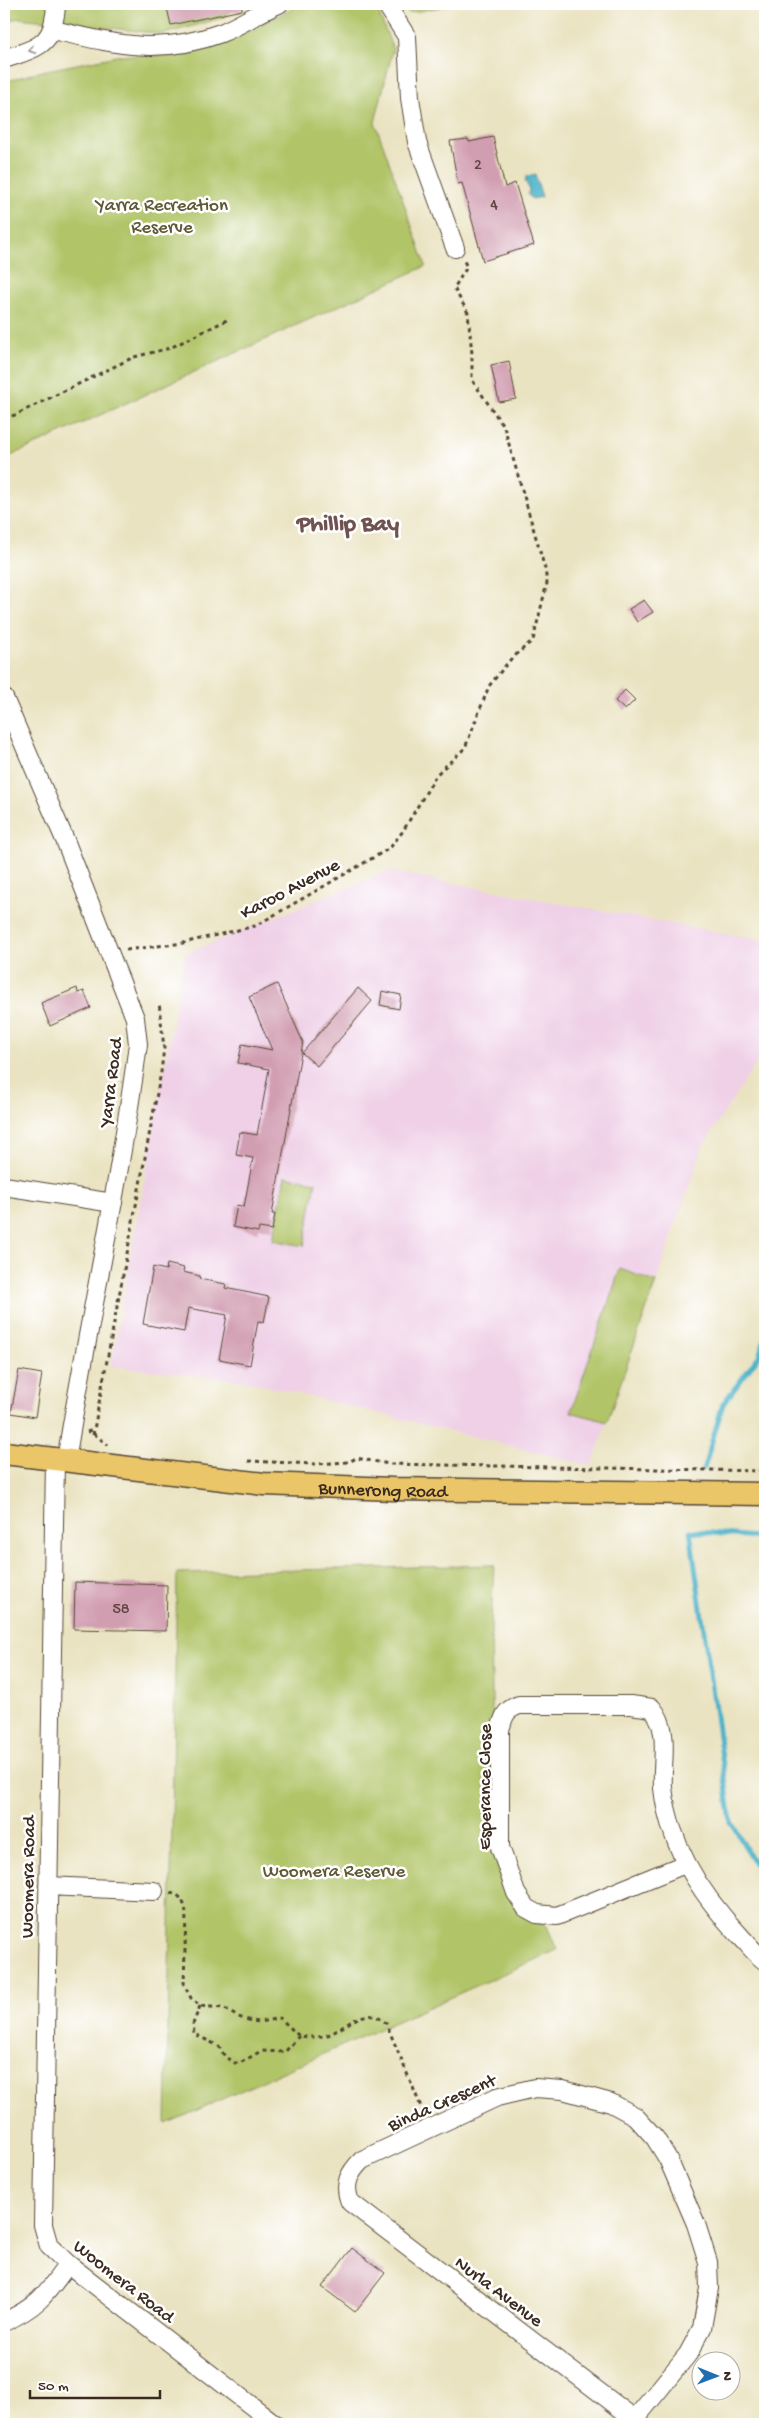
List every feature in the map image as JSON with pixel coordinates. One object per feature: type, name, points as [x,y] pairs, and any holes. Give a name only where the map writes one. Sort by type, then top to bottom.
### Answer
[{"type":"main road","name":"Bunnerong Road","points":[[4,1453],[264,1484],[402,1490],[765,1494]]},
{"type":"street","points":[[4,59],[40,47],[53,30],[56,8],[54,4]]},
{"type":"street","points":[[53,30],[125,46],[172,47],[222,33],[279,4]]},
{"type":"street","points":[[386,4],[407,38],[410,98],[417,142],[455,248]]},
{"type":"street","name":"Yarra Road","points":[[4,698],[65,840],[134,1018],[138,1044],[113,1203],[72,1430],[61,1461]]},
{"type":"street","points":[[4,1186],[113,1203]]},
{"type":"street","name":"Woomera Road","points":[[61,1461],[48,1886],[42,2225],[49,2246],[68,2264],[276,2424]]},
{"type":"street","name":"Esperance Close","points":[[685,1864],[557,1916],[537,1914],[526,1908],[516,1893],[500,1847],[500,1730],[504,1715],[508,1709],[519,1705],[631,1705],[652,1708],[660,1717],[664,1732],[663,1788],[668,1816],[685,1864],[721,1916],[765,1961]]},
{"type":"street","points":[[48,1886],[154,1891]]},
{"type":"street","name":"Binda Crescent","points":[[347,2182],[351,2171],[362,2160],[497,2097],[535,2088],[563,2090],[611,2103],[635,2116],[655,2138],[668,2159],[696,2224],[708,2262],[709,2288],[702,2328],[688,2354],[638,2422]]},
{"type":"street","name":"Nurla Avenue","points":[[347,2182],[346,2192],[350,2202],[638,2422]]},
{"type":"street","points":[[4,2322],[28,2311],[44,2295],[68,2264]]},
{"type":"path","name":"Karoo Avenue","points":[[108,952],[182,943],[255,926],[390,848],[437,774],[465,748],[489,686],[510,660],[533,640],[547,584],[545,569],[504,427],[472,380],[472,354],[468,313],[454,288],[467,267],[455,248]]},
{"type":"path","points":[[4,418],[15,415],[134,357],[170,348],[229,318]]},
{"type":"path","points":[[93,1436],[161,1072],[164,1048],[159,1002]]},
{"type":"path","points":[[72,1430],[90,1431],[93,1436],[112,1447]]},
{"type":"path","points":[[241,1460],[315,1464],[348,1462],[356,1458],[367,1459],[373,1463],[399,1464],[765,1471]]},
{"type":"path","points":[[154,1891],[176,1894],[183,1901],[186,1913],[184,1985],[191,1998],[200,2006],[222,2008],[238,2017],[256,2022],[280,2018],[299,2036],[328,2035],[361,2016],[373,2016],[382,2020],[386,2023],[430,2128]]},
{"type":"path","points":[[200,2006],[193,2024],[194,2034],[219,2046],[225,2057],[235,2063],[240,2063],[261,2051],[285,2052],[299,2036]]},
{"type":"shaded area","points":[[388,871],[765,941],[765,1049],[703,1146],[592,1466],[247,1381],[111,1366],[185,954]]},
{"type":"green space","points":[[4,4],[241,4],[222,18],[164,34],[19,18],[4,21]]},
{"type":"green space","name":"Yarra Recreation Reserve","points":[[368,4],[379,14],[393,49],[375,122],[426,266],[4,459],[4,82],[42,71],[122,55],[172,56],[196,52],[225,42],[300,5]]},
{"type":"green space","points":[[405,4],[455,4],[409,13]]},
{"type":"green space","points":[[285,1176],[316,1182],[304,1246],[273,1240]]},
{"type":"green space","points":[[620,1269],[656,1282],[607,1422],[571,1412]]},
{"type":"green space","name":"Woomera Reserve","points":[[494,1565],[491,1622],[494,1836],[533,1921],[547,1926],[557,1950],[166,2124],[177,1573]]},
{"type":"water","points":[[535,174],[542,197],[532,199],[528,195],[529,188],[525,181],[527,176]]},
{"type":"building","points":[[166,4],[242,4],[242,10],[171,25]]},
{"type":"building","points":[[493,137],[505,187],[515,183],[534,245],[483,261],[462,183],[458,184],[450,141],[468,139],[469,142]]},
{"type":"building","points":[[509,361],[516,399],[499,402],[491,365]]},
{"type":"building","points":[[644,600],[653,612],[637,622],[629,609]]},
{"type":"building","points":[[625,690],[635,700],[625,710],[615,701]]},
{"type":"building","points":[[277,984],[303,1042],[272,1214],[275,1214],[272,1230],[259,1228],[258,1232],[233,1227],[237,1205],[244,1207],[253,1158],[236,1155],[240,1132],[257,1135],[269,1069],[238,1063],[242,1044],[272,1050],[249,997]]},
{"type":"building","points":[[77,988],[78,993],[84,991],[91,1008],[50,1026],[41,1003]]},
{"type":"building","points":[[358,988],[372,1001],[317,1066],[302,1053]]},
{"type":"building","points":[[382,991],[401,995],[399,1009],[380,1005]]},
{"type":"building","points":[[167,1264],[184,1268],[183,1272],[200,1276],[199,1279],[226,1284],[225,1288],[269,1297],[264,1322],[258,1321],[250,1365],[219,1359],[227,1315],[188,1308],[184,1332],[143,1324],[153,1267],[166,1270]]},
{"type":"building","points":[[19,1370],[42,1374],[35,1417],[11,1413]]},
{"type":"building","points":[[75,1582],[167,1585],[166,1631],[74,1629]]},
{"type":"building","points":[[352,2248],[385,2273],[355,2312],[322,2287]]},
{"type":"waterway","points":[[704,1468],[723,1404],[759,1356],[765,1339]]},
{"type":"waterway","points":[[756,1537],[690,1531],[731,1822],[765,1881]]},
{"type":"district","name":"Phillip Bay","points":[[348,522]]}]
